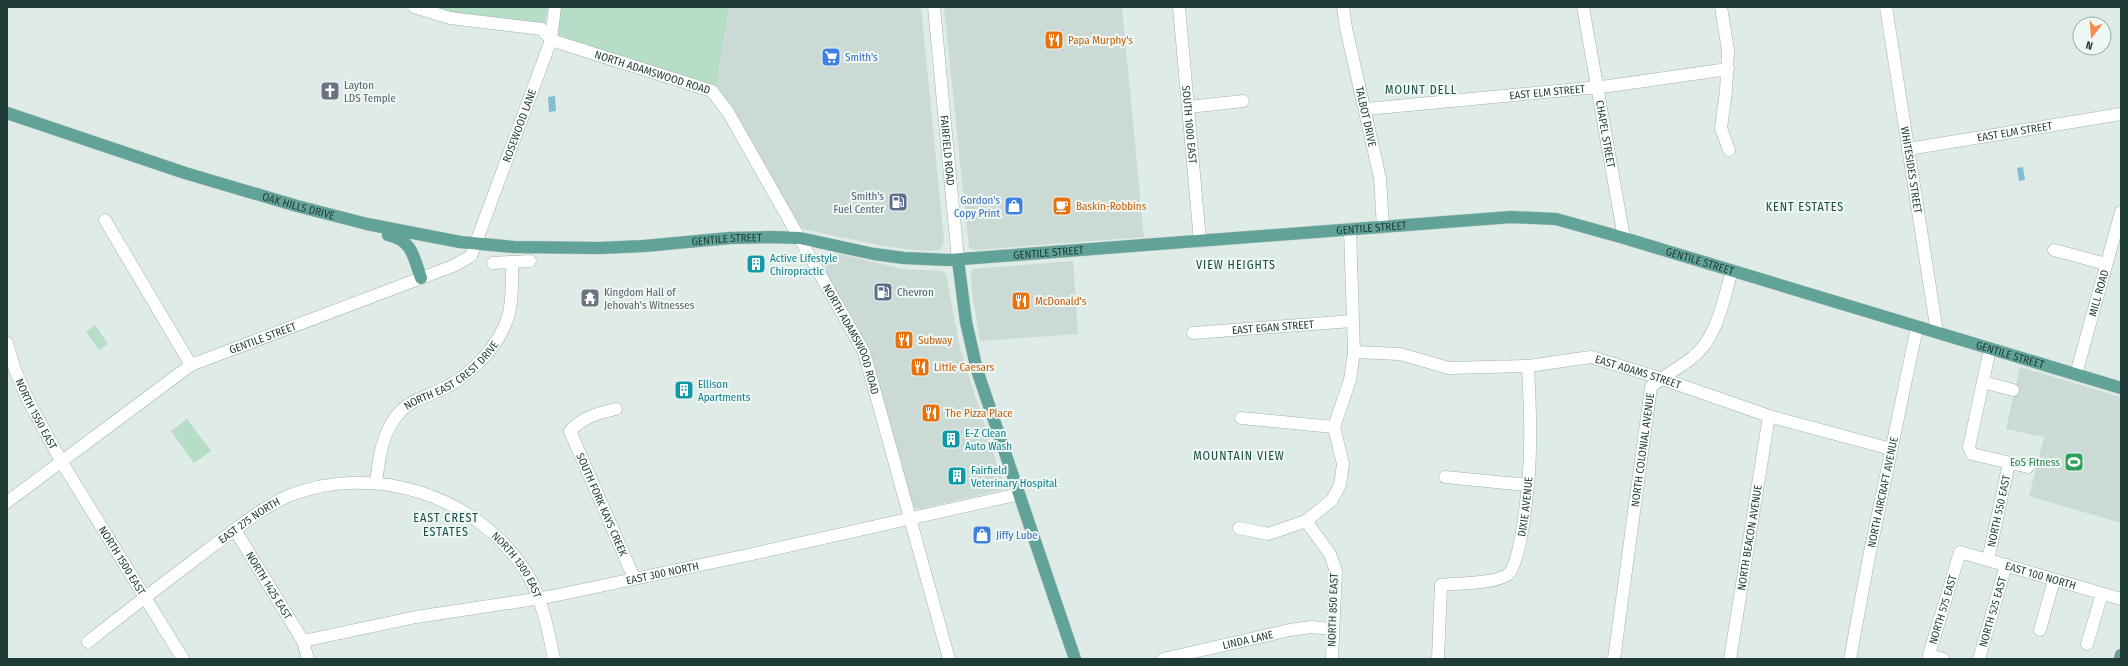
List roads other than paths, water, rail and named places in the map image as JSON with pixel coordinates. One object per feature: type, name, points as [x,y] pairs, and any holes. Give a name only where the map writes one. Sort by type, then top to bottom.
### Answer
[{"type":"main road","name":"OAK HILLS DRIVE","points":[[7,113],[185,173],[340,218],[394,230],[476,243],[514,246],[600,248]]},
{"type":"main road","name":"GENTILE STREET","points":[[600,248],[644,246],[730,238],[800,238],[874,254],[904,258],[958,260],[1350,229],[1533,217],[1563,221],[1624,238],[2121,388]]},
{"type":"main road","points":[[340,218],[365,229],[405,241],[410,248],[421,278]]},
{"type":"main road","name":"FAIRFIELD ROAD","points":[[958,260],[966,322],[975,363],[1075,659]]},
{"type":"main road","points":[[2120,659],[2121,655]]},
{"type":"street","points":[[414,7],[450,18],[542,29],[551,40]]},
{"type":"street","name":"ROSEWOOD LANE","points":[[476,243],[551,40],[555,7]]},
{"type":"street","name":"FAIRFIELD ROAD","points":[[934,7],[958,260]]},
{"type":"street","name":"SOUTH 1000 EAST","points":[[1179,7],[1200,241]]},
{"type":"street","name":"TALBOT DRIVE","points":[[1343,7],[1346,28],[1366,109],[1380,178],[1383,227]]},
{"type":"street","name":"CHAPEL STREET","points":[[1583,7],[1595,87],[1624,238]]},
{"type":"street","points":[[1721,7],[1728,50],[1728,69],[1721,128],[1729,150]]},
{"type":"street","name":"WHITESIDES STREET","points":[[1886,7],[1937,332]]},
{"type":"street","name":"NORTH ADAMSWOOD ROAD","points":[[551,40],[712,91],[728,112],[864,352],[949,659]]},
{"type":"street","name":"EAST ELM STREET","points":[[1366,109],[1595,87],[1728,69]]},
{"type":"street","points":[[1189,107],[1243,101]]},
{"type":"street","name":"EAST ELM STREET","points":[[1908,149],[2121,114]]},
{"type":"street","name":"MILL ROAD","points":[[2076,374],[2121,212]]},
{"type":"street","points":[[105,220],[190,365]]},
{"type":"street","points":[[1239,528],[1268,534],[1306,522],[1332,500],[1340,485],[1343,464],[1334,427],[1350,380],[1354,352],[1350,229]]},
{"type":"street","name":"GENTILE STREET","points":[[7,502],[190,365],[464,261],[471,256],[476,243]]},
{"type":"street","points":[[2054,250],[2106,264]]},
{"type":"street","points":[[493,263],[530,261]]},
{"type":"street","name":"NORTH EAST CREST DRIVE","points":[[376,483],[380,448],[400,412],[417,400],[448,386],[467,373],[484,357],[497,339],[508,317],[512,290],[512,262]]},
{"type":"street","name":"NORTH COLONIAL AVENUE","points":[[1614,659],[1651,387],[1660,378],[1692,358],[1705,346],[1715,325],[1732,271]]},
{"type":"street","name":"EAST EGAN STREET","points":[[1193,333],[1352,321]]},
{"type":"street","name":"NORTH AIRCRAFT AVENUE","points":[[1850,659],[1891,449],[1917,327]]},
{"type":"street","name":"NORTH 1550 EAST","points":[[8,346],[15,370],[29,402],[61,461]]},
{"type":"street","points":[[1990,349],[1969,447],[1972,454],[2028,467]]},
{"type":"street","name":"EAST ADAMS STREET","points":[[1354,352],[1400,354],[1449,368],[1528,366],[1592,357],[1660,378],[1769,416],[1891,449]]},
{"type":"street","name":"DIXIE AVENUE","points":[[1438,659],[1441,585],[1495,580],[1508,575],[1515,566],[1521,548],[1530,446],[1528,366]]},
{"type":"street","points":[[1983,382],[2013,390]]},
{"type":"street","name":"SOUTH FORK KAYS CREEK","points":[[616,409],[595,414],[578,423],[570,431],[634,578]]},
{"type":"street","name":"NORTH BEACON AVENUE","points":[[1730,659],[1769,416]]},
{"type":"street","points":[[1241,418],[1334,427]]},
{"type":"street","name":"NORTH 1500 EAST","points":[[61,461],[183,659]]},
{"type":"street","name":"NORTH 550 EAST","points":[[1988,560],[2009,463]]},
{"type":"street","points":[[1445,477],[1527,484]]},
{"type":"street","name":"EAST 275 NORTH","points":[[88,642],[145,596],[263,509],[289,496],[319,487],[353,483],[376,483],[404,487],[441,498]]},
{"type":"street","name":"EAST 300 NORTH","points":[[303,641],[416,617],[538,598],[910,519],[1019,494]]},
{"type":"street","name":"NORTH 1300 EAST","points":[[441,498],[464,511],[487,528],[509,549],[527,572],[538,598],[554,659]]},
{"type":"street","name":"NORTH 850 EAST","points":[[1306,522],[1330,554],[1336,571],[1332,659]]},
{"type":"street","name":"NORTH 1425 EAST","points":[[235,530],[303,641],[308,659]]},
{"type":"street","name":"EAST 100 NORTH","points":[[1960,552],[2121,600]]},
{"type":"street","name":"NORTH 575 EAST","points":[[1943,659],[1929,655],[1960,552]]},
{"type":"street","name":"NORTH 525 EAST","points":[[1978,659],[2006,565]]},
{"type":"street","points":[[2040,630],[2054,580]]},
{"type":"street","points":[[2086,644],[2102,594]]},
{"type":"street","name":"LINDA LANE","points":[[1163,659],[1290,630],[1311,627],[1333,629]]},
{"type":"water","points":[[555,96],[556,111],[549,112],[548,97]]},
{"type":"water","points":[[2023,167],[2025,180],[2019,181],[2017,168]]},
{"type":"place","name":"Papa Murphy's","points":[[1054,40]]},
{"type":"place","name":"Smith's","points":[[831,57]]},
{"type":"place","name":"Layton LDS Temple","points":[[330,91]]},
{"type":"place","name":"Smith's Fuel Center","points":[[898,202]]},
{"type":"place","name":"Gordon's Copy Print","points":[[1014,206]]},
{"type":"place","name":"Baskin-Robbins","points":[[1062,206]]},
{"type":"place","name":"Active Lifestyle Chiropractic","points":[[756,264]]},
{"type":"place","name":"Chevron","points":[[883,292]]},
{"type":"place","name":"Kingdom Hall of Jehovah's Witnesses","points":[[590,298]]},
{"type":"place","name":"McDonald's","points":[[1021,301]]},
{"type":"place","name":"Subway","points":[[904,340]]},
{"type":"place","name":"Little Caesars","points":[[920,367]]},
{"type":"place","name":"Ellison Apartments","points":[[684,390]]},
{"type":"place","name":"The Pizza Place","points":[[931,413]]},
{"type":"place","name":"E-Z Clean Auto Wash","points":[[951,439]]},
{"type":"place","name":"EoS Fitness","points":[[2074,462]]},
{"type":"place","name":"Fairfield Veterinary Hospital","points":[[957,476]]},
{"type":"place","name":"Jiffy Lube","points":[[982,535]]},
{"type":"district","name":"MOUNT DELL","points":[[1421,90]]},
{"type":"district","name":"KENT ESTATES","points":[[1805,207]]},
{"type":"district","name":"VIEW HEIGHTS","points":[[1236,265]]},
{"type":"district","name":"MOUNTAIN VIEW","points":[[1239,456]]},
{"type":"district","name":"EAST CREST ESTATES","points":[[446,525]]}]
